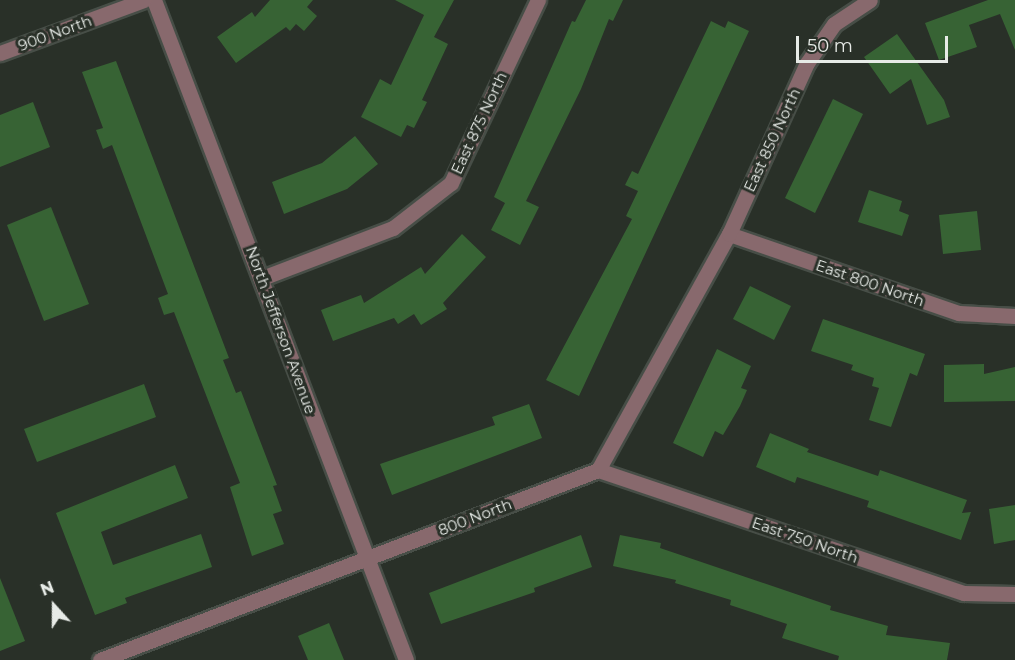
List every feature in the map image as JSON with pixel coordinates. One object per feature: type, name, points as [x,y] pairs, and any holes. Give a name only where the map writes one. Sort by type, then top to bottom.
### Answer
[{"type":"street","name":"900 North","points":[[0,53],[144,0]]},
{"type":"street","name":"North Jefferson Avenue","points":[[154,0],[262,278],[365,559],[406,660]]},
{"type":"street","name":"East 875 North","points":[[262,278],[393,228],[451,183],[538,0]]},
{"type":"street","name":"East 850 North","points":[[729,234],[807,63],[834,24],[870,0]]},
{"type":"street","name":"East 800 North","points":[[729,234],[959,313],[1015,315]]},
{"type":"street","points":[[598,470],[729,234]]},
{"type":"street","name":"800 North","points":[[100,660],[598,470]]},
{"type":"street","name":"East 750 North","points":[[598,470],[964,593],[1015,594]]},
{"type":"building","points":[[270,0],[313,0],[307,7],[317,16],[304,31],[296,24],[290,31],[286,27],[236,63],[217,37],[252,12],[255,17]]},
{"type":"building","points":[[395,0],[454,0],[434,37],[448,44],[422,100],[427,102],[414,128],[407,125],[401,137],[361,117],[380,79],[391,85],[424,15]]},
{"type":"building","points":[[586,0],[623,0],[613,21],[609,19],[581,89],[526,201],[539,207],[520,245],[491,230],[505,203],[494,197],[572,21],[575,22]]},
{"type":"building","points":[[988,0],[1015,0],[1015,50],[1000,14],[969,25],[977,47],[939,60],[925,23]]},
{"type":"building","points":[[711,21],[725,28],[728,21],[749,31],[579,396],[546,380],[632,219],[626,216],[638,191],[625,185],[632,171],[638,174]]},
{"type":"building","points":[[897,34],[944,100],[950,117],[927,125],[911,79],[890,94],[864,57]]},
{"type":"building","points":[[116,61],[229,358],[223,360],[236,393],[241,391],[277,485],[273,486],[282,511],[273,514],[284,544],[252,556],[230,487],[240,483],[174,312],[164,315],[158,298],[168,294],[112,145],[103,149],[96,130],[103,128],[82,72]]},
{"type":"building","points":[[833,99],[863,114],[815,213],[785,198]]},
{"type":"building","points":[[33,102],[50,147],[0,167],[0,115]]},
{"type":"building","points":[[355,136],[378,164],[347,189],[284,214],[272,182],[322,163]]},
{"type":"building","points":[[869,190],[902,201],[899,211],[909,215],[902,236],[858,222]]},
{"type":"building","points":[[51,207],[89,304],[44,321],[7,225]]},
{"type":"building","points":[[977,211],[981,250],[943,254],[939,215]]},
{"type":"building","points":[[462,234],[486,257],[443,303],[447,309],[421,325],[414,314],[398,324],[394,318],[333,341],[321,310],[361,295],[364,303],[421,267],[425,274]]},
{"type":"building","points":[[750,286],[791,306],[774,340],[733,319]]},
{"type":"building","points":[[823,319],[925,354],[917,376],[910,373],[891,427],[869,420],[879,388],[872,386],[874,378],[851,370],[853,365],[811,351]]},
{"type":"building","points":[[717,349],[751,366],[741,388],[747,390],[740,406],[723,435],[715,431],[703,457],[673,443]]},
{"type":"building","points":[[984,364],[984,374],[1015,367],[1015,401],[944,402],[944,365]]},
{"type":"building","points":[[144,384],[156,417],[37,462],[24,429]]},
{"type":"building","points":[[529,404],[542,438],[392,495],[380,464],[495,425],[492,417]]},
{"type":"building","points":[[770,433],[809,449],[807,452],[878,476],[880,470],[967,500],[962,513],[971,512],[961,540],[867,507],[869,501],[797,477],[795,483],[756,467]]},
{"type":"building","points":[[175,465],[188,498],[101,532],[113,565],[201,534],[212,567],[125,598],[127,603],[95,615],[56,513]]},
{"type":"building","points":[[1015,505],[1015,540],[994,544],[989,509]]},
{"type":"building","points":[[581,535],[592,567],[534,588],[535,592],[441,624],[429,593]]},
{"type":"building","points":[[620,535],[661,543],[660,548],[831,606],[830,610],[888,626],[886,635],[950,643],[947,660],[838,660],[839,656],[782,638],[787,624],[730,605],[731,600],[675,583],[676,580],[613,566]]},
{"type":"building","points":[[0,578],[25,641],[0,651]]},
{"type":"building","points":[[329,623],[344,660],[308,660],[298,636]]}]
